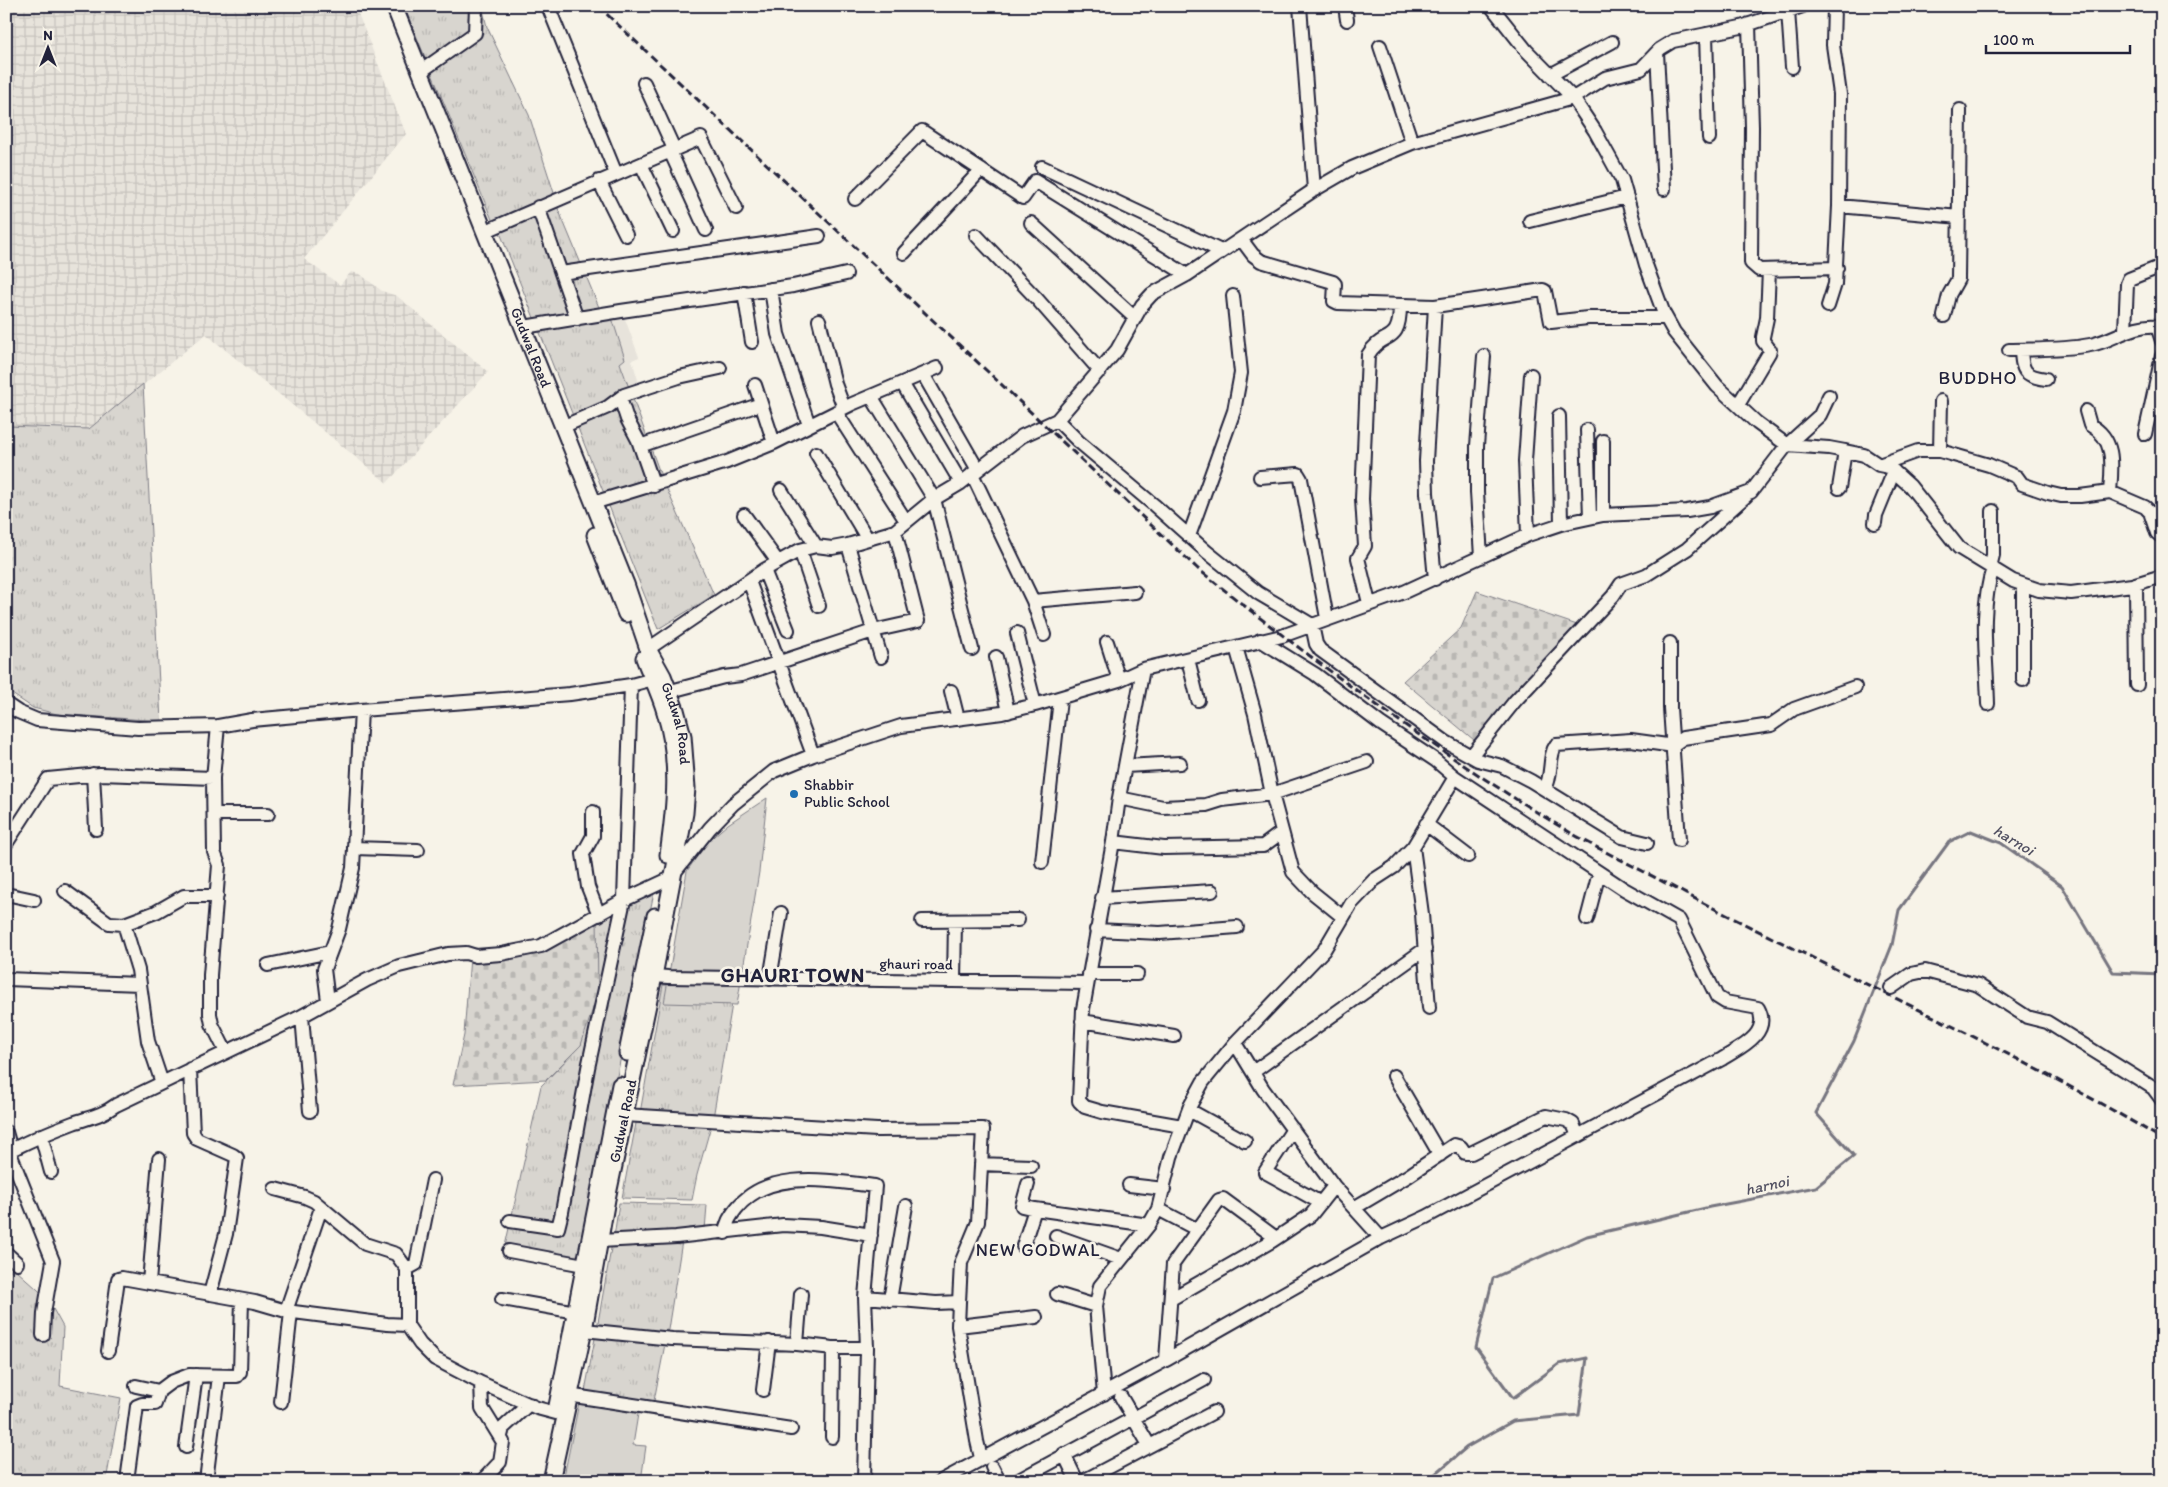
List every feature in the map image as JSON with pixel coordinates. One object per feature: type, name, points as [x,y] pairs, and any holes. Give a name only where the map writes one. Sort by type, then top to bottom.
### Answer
[{"type":"main road","name":"Gudwal Road","points":[[383,6],[657,678],[676,710],[683,736],[686,761],[685,812],[604,1160],[576,1312],[551,1481]]},
{"type":"main road","name":"Gudwal Road","points":[[394,6],[486,231],[562,427],[626,584],[657,678],[672,740],[676,770],[669,879],[654,976],[624,1115],[584,1330],[565,1395],[556,1413],[541,1481]]},
{"type":"street","points":[[420,72],[475,33],[476,6]]},
{"type":"street","points":[[548,6],[616,174]]},
{"type":"street","points":[[1300,6],[1314,190]]},
{"type":"street","points":[[1345,6],[1347,20]]},
{"type":"street","points":[[1491,6],[1526,50],[1573,98],[1595,131],[1622,180],[1646,265],[1666,318],[1674,332],[1692,358],[1717,386],[1778,440],[1787,445],[1829,448],[1864,455],[1879,465],[1889,467],[1910,486],[1958,548],[2023,585],[2039,590],[2071,593],[2136,584],[2162,576]]},
{"type":"street","points":[[648,649],[764,570],[800,550],[816,546],[832,548],[848,545],[895,531],[934,499],[961,483],[1022,436],[1057,420],[1079,392],[1117,350],[1135,318],[1152,294],[1187,274],[1314,190],[1352,168],[1412,143],[1573,98],[1605,78],[1641,69],[1657,52],[1673,41],[1749,24],[1803,6]]},
{"type":"street","points":[[1828,306],[1835,284],[1837,268],[1839,206],[1840,94],[1833,45],[1834,6]]},
{"type":"street","points":[[1788,11],[1792,67]]},
{"type":"street","points":[[1749,24],[1752,127],[1751,263],[1759,270],[1837,268]]},
{"type":"street","points":[[1706,34],[1709,138]]},
{"type":"street","points":[[1550,75],[1612,42]]},
{"type":"street","points":[[1380,46],[1412,143]]},
{"type":"street","points":[[1657,52],[1664,189]]},
{"type":"street","points":[[644,83],[706,230]]},
{"type":"street","points":[[1944,316],[1948,295],[1958,280],[1960,110]]},
{"type":"street","points":[[855,199],[922,131],[1023,198],[1035,181],[1187,274]]},
{"type":"street","points":[[486,231],[701,138],[736,208]]},
{"type":"street","points":[[641,164],[673,231]]},
{"type":"street","points":[[1042,167],[1221,251]]},
{"type":"street","points":[[904,253],[981,170]]},
{"type":"street","points":[[599,181],[626,235]]},
{"type":"street","points":[[1530,221],[1627,197]]},
{"type":"street","points":[[1839,206],[1959,217]]},
{"type":"street","points":[[538,207],[578,319]]},
{"type":"street","points":[[1030,223],[1135,318]]},
{"type":"street","points":[[976,235],[1037,299],[1100,371]]},
{"type":"street","points":[[561,273],[819,236]]},
{"type":"street","points":[[1241,239],[1256,258],[1261,261],[1333,282],[1335,284],[1334,301],[1338,303],[1435,306],[1543,290],[1545,291],[1552,322],[1588,318],[1666,318]]},
{"type":"street","points":[[2125,331],[2126,284],[2129,279],[2162,266]]},
{"type":"street","points":[[1738,405],[1770,354],[1770,350],[1763,341],[1767,318],[1769,270]]},
{"type":"street","points":[[524,327],[771,289],[846,274]]},
{"type":"street","points":[[771,289],[778,334],[809,425]]},
{"type":"street","points":[[744,292],[752,342]]},
{"type":"street","points":[[1189,536],[1234,411],[1240,382],[1241,373],[1233,296]]},
{"type":"street","points":[[1369,603],[1358,558],[1365,546],[1362,499],[1368,355],[1371,350],[1397,331],[1400,319],[1400,305]]},
{"type":"street","points":[[1435,306],[1426,460],[1427,493],[1436,579]]},
{"type":"street","points":[[819,320],[840,410],[906,521]]},
{"type":"street","points":[[2046,379],[2027,374],[2015,350],[2091,345],[2125,331],[2157,326],[2162,341]]},
{"type":"street","points":[[1481,557],[1477,474],[1484,356]]},
{"type":"street","points":[[2145,434],[2162,356]]},
{"type":"street","points":[[562,427],[608,407],[620,398],[679,378],[720,368]]},
{"type":"street","points":[[593,503],[654,486],[774,444],[840,410],[937,368]]},
{"type":"street","points":[[923,374],[975,472],[1033,601],[1044,635]]},
{"type":"street","points":[[1528,535],[1525,461],[1531,375]]},
{"type":"street","points":[[902,383],[961,483]]},
{"type":"street","points":[[755,385],[774,444]]},
{"type":"street","points":[[871,396],[934,499],[972,650]]},
{"type":"street","points":[[1471,756],[1515,701],[1613,596],[1617,588],[1621,584],[1646,575],[1687,549],[1751,492],[1787,445],[1820,415],[1829,396]]},
{"type":"street","points":[[620,398],[654,486]]},
{"type":"street","points":[[1940,451],[1941,401]]},
{"type":"street","points":[[640,446],[761,404]]},
{"type":"street","points":[[2086,411],[2090,425],[2102,434],[2109,445],[2112,463],[2110,492]]},
{"type":"street","points":[[1559,416],[1561,524]]},
{"type":"street","points":[[1057,420],[1078,441],[1258,593],[1312,625],[1316,644],[1320,650],[1446,742],[1478,760],[1502,766],[1545,788],[1622,837],[1647,843]]},
{"type":"street","points":[[1588,430],[1590,517]]},
{"type":"street","points":[[1603,441],[1603,515]]},
{"type":"street","points":[[1839,488],[1845,451]]},
{"type":"street","points":[[1879,465],[1918,451],[1940,451],[1989,465],[2017,477],[2022,484],[2048,493],[2061,496],[2080,496],[2110,492],[2145,507],[2150,512],[2157,533],[2162,537]]},
{"type":"street","points":[[816,453],[868,538]]},
{"type":"street","points":[[1875,523],[1876,515],[1894,471]]},
{"type":"street","points":[[1260,477],[1298,474],[1301,479],[1327,618]]},
{"type":"street","points":[[781,490],[816,546]]},
{"type":"street","points":[[9,1149],[41,1135],[101,1115],[116,1105],[302,1016],[367,980],[423,959],[448,954],[466,953],[476,956],[501,954],[541,946],[624,900],[669,879],[710,828],[734,804],[774,772],[813,755],[901,726],[1008,712],[1060,699],[1119,680],[1143,670],[1282,636],[1436,579],[1528,535],[1561,524],[1603,515],[1687,511],[1710,507],[1751,492]]},
{"type":"street","points":[[1988,704],[1986,608],[1993,555],[1993,511]]},
{"type":"street","points":[[744,515],[778,562]]},
{"type":"street","points":[[667,692],[724,677],[741,675],[873,631],[918,621],[895,531]]},
{"type":"street","points":[[848,545],[880,656]]},
{"type":"street","points":[[800,550],[819,606]]},
{"type":"street","points":[[764,570],[788,630]]},
{"type":"street","points":[[749,581],[813,755]]},
{"type":"street","points":[[2136,584],[2137,685]]},
{"type":"street","points":[[2023,585],[2023,680]]},
{"type":"street","points":[[1033,601],[1135,592]]},
{"type":"street","points":[[1017,633],[1035,705]]},
{"type":"street","points":[[941,1481],[1166,1360],[1381,1238],[1426,1217],[1722,1058],[1754,1039],[1761,1024],[1761,1014],[1758,1008],[1725,1002],[1717,997],[1683,924],[1679,920],[1600,873],[1455,777],[1435,760],[1381,724],[1315,674],[1260,640]]},
{"type":"street","points":[[1107,642],[1119,680]]},
{"type":"street","points":[[1670,643],[1673,745],[1679,840]]},
{"type":"street","points":[[1236,647],[1255,714],[1288,860],[1298,880],[1343,917]]},
{"type":"street","points":[[996,657],[1008,712]]},
{"type":"street","points":[[1188,659],[1198,700]]},
{"type":"street","points":[[1143,670],[1088,979],[1082,1021],[1078,1101],[1084,1107],[1102,1112],[1182,1126]]},
{"type":"street","points":[[6,704],[18,712],[37,720],[138,728],[218,726],[252,720],[361,710],[570,694],[631,685],[657,678]]},
{"type":"street","points":[[510,1221],[558,1228],[588,1068],[624,900],[631,685]]},
{"type":"street","points":[[1545,788],[1551,774],[1556,745],[1631,740],[1673,745],[1683,738],[1771,725],[1794,709],[1855,687]]},
{"type":"street","points":[[951,691],[958,719]]},
{"type":"street","points":[[1042,862],[1060,699]]},
{"type":"street","points":[[328,1001],[324,968],[339,929],[346,903],[354,848],[361,710]]},
{"type":"street","points":[[218,726],[213,778],[214,852],[219,865],[210,975],[210,1014],[212,1024],[226,1052]]},
{"type":"street","points":[[1119,798],[1163,807],[1206,805],[1222,800],[1272,794],[1367,762]]},
{"type":"street","points":[[1125,766],[1180,763]]},
{"type":"street","points":[[6,844],[48,779],[93,774],[213,778]]},
{"type":"street","points":[[93,774],[96,829]]},
{"type":"street","points":[[1104,1394],[1096,1306],[1100,1286],[1149,1225],[1158,1209],[1171,1157],[1182,1126],[1203,1082],[1235,1043],[1324,950],[1351,904],[1374,880],[1394,866],[1412,847],[1455,777]]},
{"type":"street","points":[[593,812],[593,836],[583,854],[588,886],[599,915]]},
{"type":"street","points":[[214,814],[268,814]]},
{"type":"street","points":[[1426,824],[1468,856]]},
{"type":"street","points":[[1113,842],[1164,848],[1263,846],[1282,832]]},
{"type":"street","points":[[1412,847],[1422,914],[1429,1008]]},
{"type":"street","points":[[354,848],[418,850]]},
{"type":"street","points":[[1587,919],[1600,873]]},
{"type":"street","points":[[65,891],[109,923],[124,924],[156,912],[184,896],[217,896]]},
{"type":"street","points":[[1102,898],[1212,892]]},
{"type":"street","points":[[6,894],[34,900]]},
{"type":"street","points":[[770,979],[781,913]]},
{"type":"street","points":[[922,921],[1018,920]]},
{"type":"street","points":[[954,981],[955,921]]},
{"type":"street","points":[[124,924],[140,984],[145,1029],[162,1083]]},
{"type":"street","points":[[1096,930],[1160,933],[1236,927]]},
{"type":"street","points":[[1253,1072],[1425,949]]},
{"type":"street","points":[[268,965],[330,952]]},
{"type":"street","points":[[1890,988],[1911,974],[1926,971],[1978,986],[2027,1017],[2047,1022],[2153,1088],[2162,1100]]},
{"type":"street","name":"ghauri road","points":[[654,976],[954,981],[1088,979],[1137,974]]},
{"type":"street","points":[[6,979],[140,984]]},
{"type":"street","points":[[302,1016],[310,1111]]},
{"type":"street","points":[[1082,1021],[1174,1036]]},
{"type":"street","points":[[1235,1043],[1253,1072],[1334,1186],[1381,1238]]},
{"type":"street","points":[[190,1069],[193,1133],[197,1139],[237,1158],[226,1234],[210,1294]]},
{"type":"street","points":[[1394,1076],[1440,1155]]},
{"type":"street","points":[[1189,1110],[1246,1141]]},
{"type":"street","points":[[624,1115],[877,1130],[983,1129],[978,1222],[961,1263],[958,1326],[981,1458]]},
{"type":"street","points":[[1354,1208],[1458,1145],[1465,1154],[1471,1153],[1546,1116],[1566,1120],[1573,1124],[1578,1136]]},
{"type":"street","points":[[1293,1129],[1265,1172],[1321,1203]]},
{"type":"street","points":[[6,1132],[9,1149],[53,1261],[44,1313],[43,1334]]},
{"type":"street","points":[[41,1135],[51,1172]]},
{"type":"street","points":[[149,1283],[159,1159]]},
{"type":"street","points":[[981,1164],[1032,1166]]},
{"type":"street","points":[[407,1269],[416,1264],[433,1180]]},
{"type":"street","points":[[724,1233],[729,1219],[745,1197],[774,1184],[809,1180],[875,1186],[865,1296],[867,1348],[864,1481]]},
{"type":"street","points":[[1028,1184],[1022,1206],[1149,1225]]},
{"type":"street","points":[[1129,1185],[1164,1189]]},
{"type":"street","points":[[1171,1299],[1276,1238],[1311,1214],[1334,1186]]},
{"type":"street","points":[[275,1189],[305,1197],[365,1244],[396,1254],[407,1269],[407,1325],[420,1344],[435,1358],[481,1383],[556,1413]]},
{"type":"street","points":[[1166,1360],[1173,1264],[1219,1200],[1223,1199],[1276,1238]]},
{"type":"street","points":[[890,1300],[906,1206]]},
{"type":"street","points":[[281,1402],[289,1311],[321,1208]]},
{"type":"street","points":[[1023,1246],[1035,1209]]},
{"type":"street","points":[[1158,1209],[1198,1230]]},
{"type":"street","points":[[600,1241],[724,1233],[783,1225],[821,1227],[871,1235]]},
{"type":"street","points":[[1056,1236],[1121,1260]]},
{"type":"street","points":[[509,1251],[584,1265]]},
{"type":"street","points":[[6,1253],[17,1263]]},
{"type":"street","points":[[108,1351],[118,1279],[210,1294],[289,1311],[407,1325]]},
{"type":"street","points":[[797,1344],[801,1294]]},
{"type":"street","points":[[1057,1294],[1096,1306]]},
{"type":"street","points":[[865,1296],[890,1300],[959,1302]]},
{"type":"street","points":[[502,1299],[576,1312]]},
{"type":"street","points":[[136,1386],[159,1390],[179,1378],[236,1376],[240,1372],[242,1300]]},
{"type":"street","points":[[958,1326],[1036,1317]]},
{"type":"street","points":[[584,1330],[672,1339],[769,1342],[833,1348],[867,1348]]},
{"type":"street","points":[[763,1390],[769,1342]]},
{"type":"street","points":[[832,1437],[833,1348]]},
{"type":"street","points":[[186,1447],[196,1376]]},
{"type":"street","points":[[206,1481],[219,1376]]},
{"type":"street","points":[[1017,1481],[1204,1380]]},
{"type":"street","points":[[481,1383],[482,1408],[501,1436]]},
{"type":"street","points":[[127,1481],[137,1406],[155,1404],[159,1390]]},
{"type":"street","points":[[565,1395],[791,1429]]},
{"type":"street","points":[[1121,1397],[1149,1444]]},
{"type":"street","points":[[482,1481],[500,1462],[503,1450],[501,1436],[503,1428],[530,1404]]},
{"type":"street","points":[[1083,1481],[1149,1444],[1214,1412]]},
{"type":"street","points":[[1064,1454],[1077,1481]]},
{"type":"street","points":[[992,1467],[999,1481]]},
{"type":"shaded area","points":[[6,6],[355,6],[406,134],[304,259],[340,285],[351,272],[360,274],[382,291],[397,296],[488,372],[387,483],[206,334],[89,429],[6,426]]},
{"type":"shaded area","points":[[624,316],[639,357],[632,360],[641,390],[630,392],[620,362],[612,318]]},
{"type":"green space","points":[[404,6],[482,6],[487,27],[529,115],[555,196],[493,222]]},
{"type":"green space","points":[[557,206],[603,317],[612,318],[625,359],[620,363],[661,476],[714,595],[658,629],[499,230]]},
{"type":"green space","points":[[143,384],[161,721],[57,714],[33,708],[6,690],[6,426],[89,429]]},
{"type":"green space","points":[[1477,591],[1580,626],[1474,740],[1403,681],[1461,628]]},
{"type":"green space","points":[[767,798],[759,872],[737,1005],[664,1003],[687,871],[707,842],[728,824]]},
{"type":"green space","points":[[654,892],[580,1260],[575,1261],[505,1246],[541,1086],[581,1045],[597,916]]},
{"type":"green space","points":[[597,916],[598,993],[581,1045],[546,1080],[453,1085],[464,1035],[470,957],[542,945]]},
{"type":"green space","points":[[663,985],[735,986],[713,1118],[640,1113]]},
{"type":"green space","points":[[637,1118],[712,1122],[692,1200],[622,1198]]},
{"type":"green space","points":[[619,1203],[707,1205],[705,1230],[614,1237]]},
{"type":"green space","points":[[682,1241],[667,1336],[597,1328],[612,1243]]},
{"type":"green space","points":[[6,1270],[16,1270],[47,1298],[63,1327],[60,1386],[121,1398],[106,1481],[6,1481]]},
{"type":"green space","points":[[596,1333],[665,1344],[653,1406],[585,1391]]},
{"type":"green space","points":[[579,1403],[639,1408],[633,1445],[646,1446],[641,1481],[563,1481]]},
{"type":"waterway","name":"harnoi","points":[[1427,1481],[1467,1447],[1513,1421],[1579,1415],[1587,1358],[1559,1364],[1513,1398],[1476,1347],[1493,1278],[1587,1236],[1710,1207],[1816,1187],[1854,1156],[1816,1113],[1854,1041],[1892,945],[1899,910],[1949,842],[1971,831],[2001,843],[2062,886],[2113,972],[2162,974]]},
{"type":"railway","points":[[598,6],[1198,569],[1375,704],[1514,798],[1584,841],[1719,911],[1974,1037],[2100,1103],[2162,1139]]},
{"type":"place","name":"Shabbir Public School","points":[[794,794]]},
{"type":"district","name":"BUDDHO","points":[[1978,378]]},
{"type":"district","name":"GHAURI TOWN","points":[[793,975]]},
{"type":"district","name":"NEW GODWAL","points":[[1038,1250]]}]
